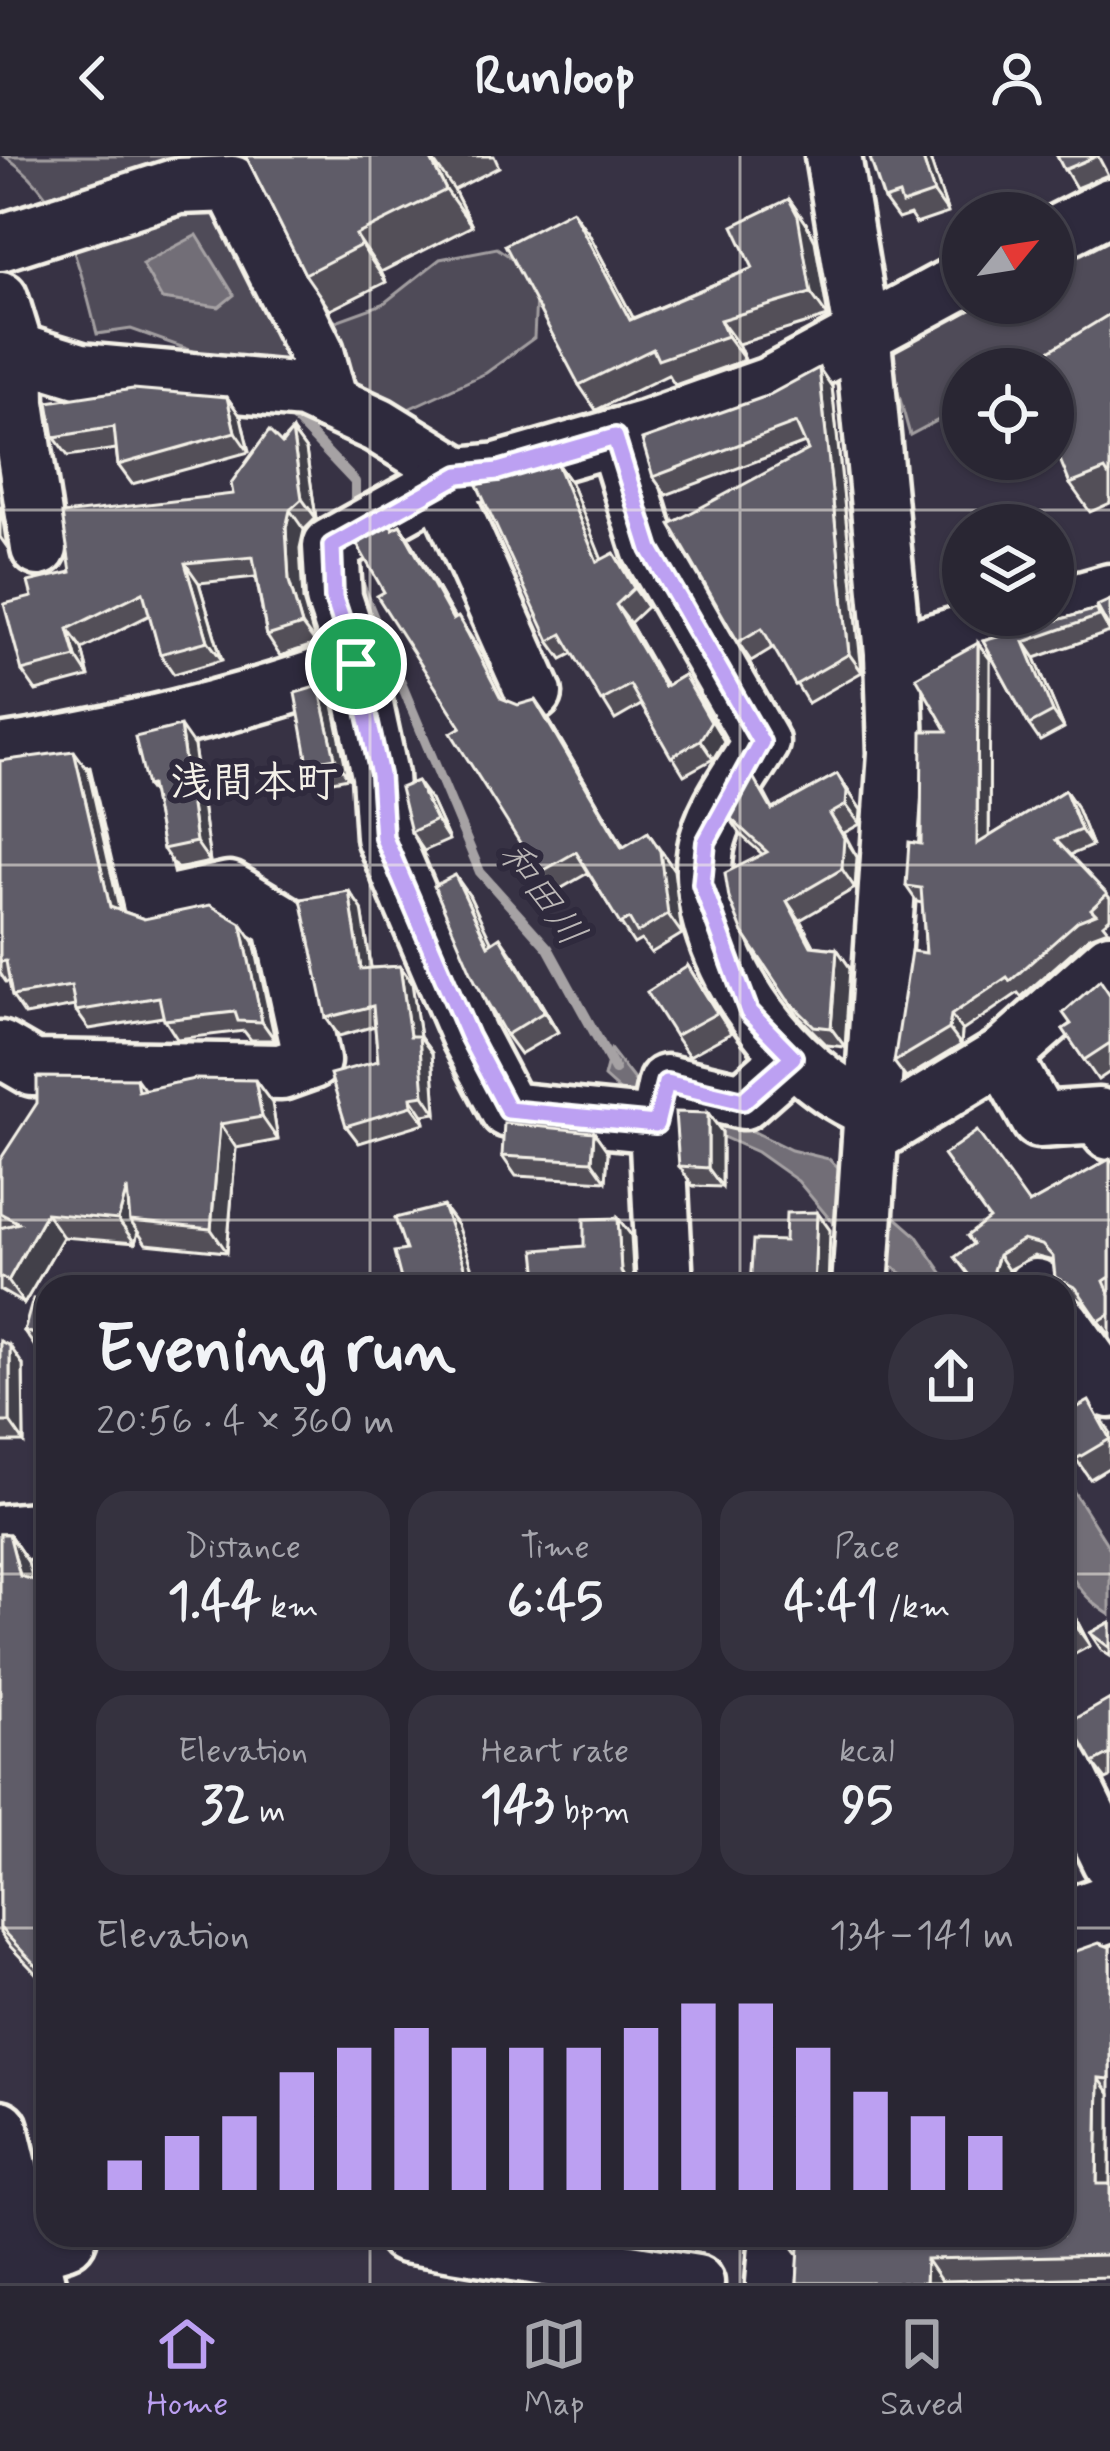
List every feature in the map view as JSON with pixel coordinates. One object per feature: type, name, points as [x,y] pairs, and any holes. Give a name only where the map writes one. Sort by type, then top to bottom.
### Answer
[{"type":"highway","points":[[1074,1921],[1110,1908]]},
{"type":"street","points":[[833,156],[862,332],[893,653],[896,752],[861,1272]]},
{"type":"street","points":[[0,243],[178,186],[232,184],[316,352],[330,403]]},
{"type":"street","points":[[1074,224],[1110,206]]},
{"type":"street","points":[[660,1112],[508,1110],[469,1036],[384,838],[380,775],[356,664],[334,598],[332,546],[450,480],[615,437],[769,385],[942,291]]},
{"type":"street","points":[[0,299],[16,351],[17,404],[39,548]]},
{"type":"street","points":[[16,351],[81,371],[304,391],[450,480],[534,693]]},
{"type":"street","points":[[615,437],[650,549],[761,742],[706,842],[702,884],[749,1012],[838,1097],[871,1136]]},
{"type":"street","points":[[1074,602],[1110,592]]},
{"type":"street","points":[[893,653],[953,636]]},
{"type":"street","points":[[0,753],[112,736],[243,704],[356,664]]},
{"type":"street","points":[[0,1049],[33,1068],[281,1072],[311,1060],[282,922],[229,890],[152,907],[112,736]]},
{"type":"street","points":[[871,1136],[1004,1056],[1110,961]]},
{"type":"street","points":[[1004,1056],[1039,1120],[1099,1116],[1110,1132]]},
{"type":"street","points":[[665,1275],[660,1112],[666,1083],[743,1101],[793,1057]]},
{"type":"street","points":[[1074,1346],[1097,1389]]},
{"type":"street","points":[[0,1533],[36,1530]]},
{"type":"street","points":[[1074,1788],[1110,1861]]},
{"type":"street","points":[[0,2128],[32,2254]]},
{"type":"street","points":[[478,2247],[696,2283]]},
{"type":"street","points":[[774,2283],[777,2247]]},
{"type":"shaded area","points":[[4,156],[226,156],[220,203],[325,325],[383,304],[440,259],[497,248],[537,275],[534,338],[486,373],[404,411],[224,362],[131,329],[97,334],[76,259],[56,212],[25,172]]},
{"type":"shaded area","points":[[1110,214],[1110,328],[1072,348],[942,348],[942,418],[910,435],[881,331],[942,310],[942,324],[1074,324],[1074,232]]},
{"type":"shaded area","points":[[197,235],[234,295],[219,307],[162,299],[142,264]]},
{"type":"shaded area","points":[[611,1050],[649,1099],[699,1105],[791,1150],[829,1159],[916,1235],[944,1275],[904,1275],[842,1234],[798,1181],[757,1152],[682,1119],[642,1111],[604,1077]]},
{"type":"shaded area","points":[[1074,1492],[1110,1549],[1110,1615],[1074,1579]]},
{"type":"building","points":[[246,156],[429,156],[446,190],[356,235],[361,245],[305,274]]},
{"type":"building","points":[[922,156],[934,193],[902,204],[899,195],[884,200],[870,158]]},
{"type":"building","points":[[1057,156],[1095,156],[1095,157],[1064,170]]},
{"type":"building","points":[[789,199],[798,216],[811,293],[720,320],[727,336],[658,360],[653,349],[579,385],[505,245],[572,210],[630,320],[753,268],[733,226]]},
{"type":"building","points":[[1110,314],[1108,475],[1105,470],[1070,484],[1068,480],[1074,480],[1074,348],[1054,348]]},
{"type":"building","points":[[819,368],[849,654],[795,685],[762,628],[738,642],[670,524],[808,450],[796,423],[653,477],[642,440],[767,396]]},
{"type":"building","points":[[133,389],[227,397],[235,432],[118,465],[114,427],[54,437],[48,402]]},
{"type":"building","points":[[269,431],[282,444],[292,431],[302,499],[290,510],[286,528],[289,581],[302,625],[267,636],[253,557],[185,563],[208,641],[160,654],[143,592],[68,629],[76,657],[22,671],[4,604],[32,597],[28,582],[71,572],[62,514],[233,494],[231,483]]},
{"type":"building","points":[[557,464],[597,562],[614,553],[634,588],[616,605],[664,687],[684,675],[711,722],[700,740],[671,757],[630,685],[601,701],[562,634],[549,641],[477,485]]},
{"type":"building","points":[[390,522],[393,529],[400,525],[453,620],[458,617],[468,634],[501,698],[518,705],[535,700],[622,848],[648,832],[660,851],[668,914],[637,933],[629,919],[620,924],[576,852],[539,873],[451,733],[461,727],[377,596],[384,592],[355,541]]},
{"type":"building","points":[[1110,600],[1110,630],[1097,606]]},
{"type":"building","points":[[1097,609],[1099,616],[1074,625],[1074,615]]},
{"type":"building","points":[[1041,636],[1024,642],[1053,712],[1029,725],[983,641]]},
{"type":"building","points":[[978,643],[977,844],[1065,790],[1081,830],[1056,840],[1107,894],[1091,909],[1096,914],[1078,921],[1010,981],[1007,977],[951,1015],[949,1029],[894,1062],[911,951],[926,953],[921,888],[906,886],[909,842],[921,844],[922,731],[947,731],[916,677]]},
{"type":"building","points":[[319,686],[335,758],[308,763],[295,693]]},
{"type":"building","points":[[180,726],[196,842],[163,849],[151,785],[147,786],[135,737]]},
{"type":"building","points":[[74,751],[110,907],[144,919],[210,905],[241,923],[262,1022],[238,1021],[235,1012],[164,1020],[159,997],[76,1011],[71,986],[12,996],[6,961],[0,962],[0,761]]},
{"type":"building","points":[[837,774],[847,791],[846,805],[830,814],[844,838],[842,869],[787,901],[811,946],[837,949],[831,1028],[814,1026],[787,999],[743,933],[725,873],[767,852],[729,817],[752,775],[772,810]]},
{"type":"building","points":[[417,781],[436,820],[411,832],[400,788]]},
{"type":"building","points":[[455,875],[488,945],[500,937],[544,1012],[506,1035],[475,981],[434,886]]},
{"type":"building","points":[[349,891],[361,969],[400,966],[410,1036],[419,1036],[424,1095],[411,1097],[412,1106],[346,1126],[330,1074],[378,1061],[373,1006],[326,1018],[301,899]]},
{"type":"building","points":[[688,966],[717,1013],[675,1036],[647,992]]},
{"type":"building","points":[[1100,980],[1110,995],[1110,1043],[1084,1060],[1063,1029],[1071,1024],[1063,1013]]},
{"type":"building","points":[[37,1077],[136,1078],[138,1091],[194,1079],[255,1080],[262,1117],[220,1124],[211,1229],[130,1221],[127,1189],[118,1220],[46,1213],[8,1281],[0,1276],[0,1228],[19,1223],[0,1213],[0,1160],[37,1103]]},
{"type":"building","points":[[675,1112],[708,1113],[708,1168],[679,1166]]},
{"type":"building","points":[[504,1123],[594,1132],[592,1161],[502,1156]]},
{"type":"building","points":[[977,1131],[1029,1204],[1110,1159],[1110,1277],[1104,1281],[1110,1314],[1099,1321],[1074,1287],[1074,1275],[1055,1275],[1053,1257],[1042,1245],[1023,1240],[998,1255],[994,1275],[969,1275],[955,1257],[973,1244],[967,1236],[989,1219],[943,1155]]},
{"type":"building","points":[[443,1206],[467,1275],[400,1275],[394,1252],[406,1250],[395,1218]]},
{"type":"building","points":[[817,1212],[814,1275],[751,1275],[753,1240],[785,1241],[786,1213]]},
{"type":"building","points":[[618,1218],[623,1275],[538,1275],[535,1250],[584,1246],[584,1219]]},
{"type":"building","points":[[33,1299],[36,1300],[36,1334],[24,1331]]},
{"type":"building","points":[[0,1341],[10,1346],[10,1422],[0,1422]]},
{"type":"building","points":[[1089,1401],[1110,1439],[1076,1459],[1074,1456],[1074,1409]]},
{"type":"building","points":[[0,1534],[9,1534],[20,1576],[36,1581],[36,1966],[0,1928]]},
{"type":"building","points":[[1110,1622],[1110,1648],[1090,1633]]},
{"type":"building","points":[[1110,1699],[1110,1754],[1093,1763],[1074,1729],[1074,1720]]},
{"type":"building","points":[[1099,1943],[1110,1947],[1110,2079],[1099,2078],[1097,2184],[1110,2184],[1110,2255],[926,2259],[925,2283],[797,2283],[799,2247],[1074,2247],[1074,1952]]},
{"type":"waterway","name":"和田川","points":[[286,409],[355,482],[355,514]]},
{"type":"waterway","name":"和田川","points":[[356,575],[480,872],[548,948],[615,1070]]},
{"type":"district","name":"浅間本町","points":[[254,784]]},
{"type":"route","points":[[615,437],[650,549],[761,742],[706,842],[702,884],[749,1012],[793,1057],[743,1101],[666,1083],[656,1124],[508,1110],[469,1036],[384,838],[380,775],[356,664],[334,598],[332,546],[459,475],[498,471],[615,437]]}]
